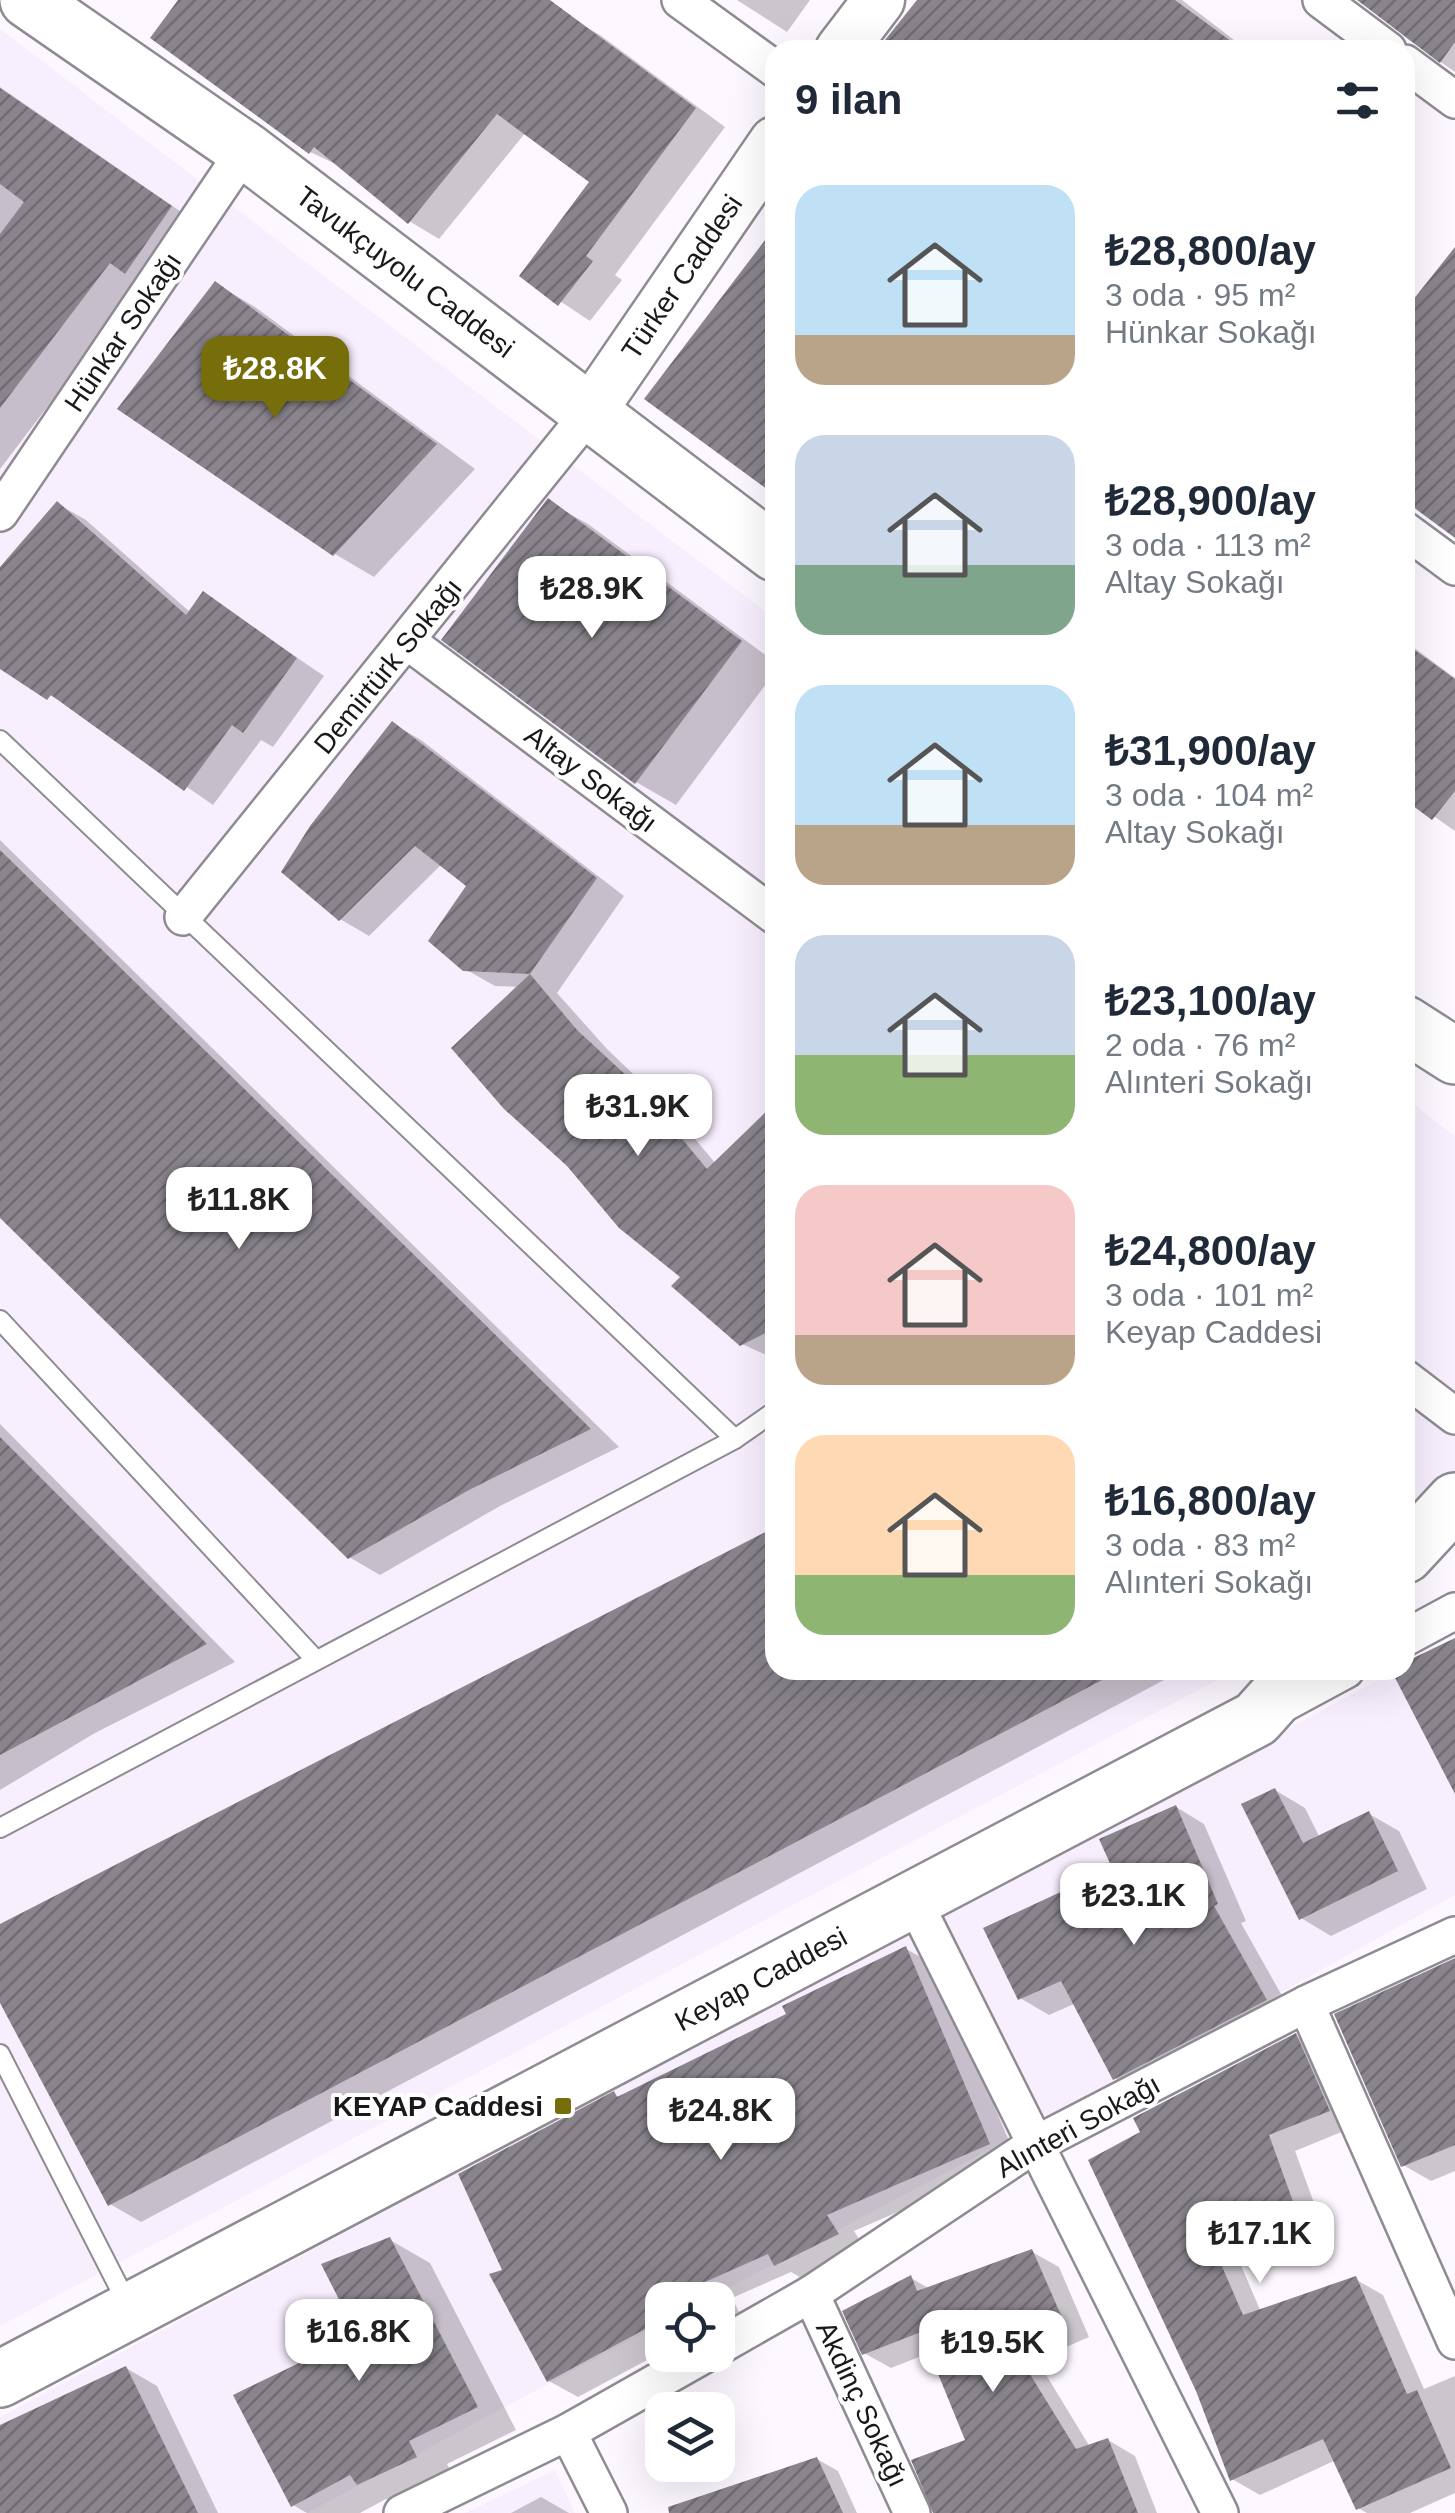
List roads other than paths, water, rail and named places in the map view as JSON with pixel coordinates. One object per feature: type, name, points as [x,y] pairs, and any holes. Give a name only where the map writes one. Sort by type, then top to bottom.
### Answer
[{"type":"main road","name":"Tavukçuyolu Caddesi","points":[[28,0],[245,150],[765,545]]},
{"type":"main road","points":[[1415,1030],[1455,1056]]},
{"type":"main road","points":[[1415,1545],[1455,1501]]},
{"type":"main road","name":"Keyap Caddesi","points":[[0,2379],[1256,1719],[1291,1680]]},
{"type":"street","points":[[680,0],[765,62]]},
{"type":"street","points":[[849,40],[879,0]]},
{"type":"street","points":[[1320,0],[1374,40]]},
{"type":"street","points":[[1415,70],[1455,100]]},
{"type":"street","name":"Hünkar Sokağı","points":[[0,513],[245,150]]},
{"type":"street","name":"Türker Caddesi","points":[[590,412],[765,157]]},
{"type":"street","name":"Demirtürk Sokağı","points":[[183,917],[590,412]]},
{"type":"street","points":[[1415,537],[1455,566]]},
{"type":"street","name":"Altay Sokağı","points":[[408,641],[765,909]]},
{"type":"street","points":[[1415,1386],[1455,1416]]},
{"type":"street","points":[[1415,1633],[1455,1611]]},
{"type":"street","name":"Keyap Caddesi","points":[[1256,1719],[1328,1680]]},
{"type":"street","points":[[912,1899],[1220,2513]]},
{"type":"street","name":"Alınteri Sokağı","points":[[735,2338],[811,2294],[1034,2145],[1306,2004],[1455,1934]]},
{"type":"street","points":[[1306,2004],[1455,2341]]},
{"type":"street","name":"Akdinç Sokağı","points":[[811,2294],[912,2513]]},
{"type":"street","points":[[402,2513],[568,2432],[674,2372]]},
{"type":"street","points":[[568,2432],[609,2513]]},
{"type":"lane","points":[[0,740],[735,1439]]},
{"type":"lane","points":[[0,1320],[314,1658]]},
{"type":"lane","points":[[0,1828],[314,1658],[735,1439],[765,1418]]},
{"type":"lane","points":[[735,1439],[765,1431]]},
{"type":"lane","points":[[0,2054],[130,2310]]},
{"type":"place","name":"KEYAP Caddesi","points":[[563,2106]]}]
